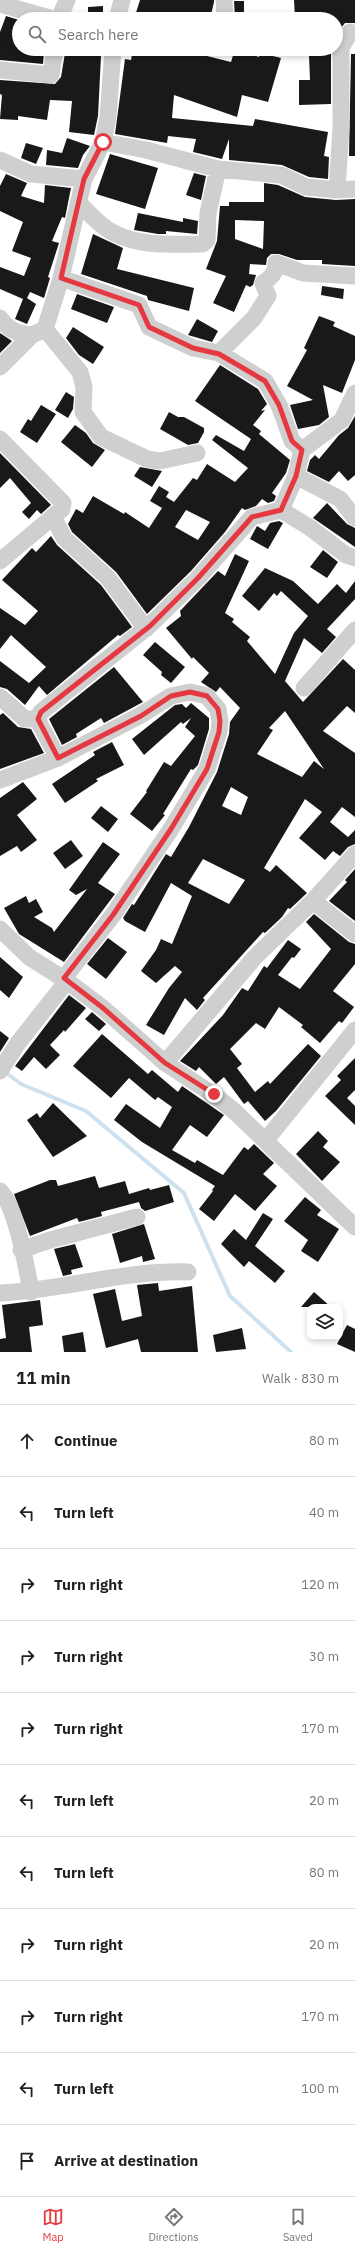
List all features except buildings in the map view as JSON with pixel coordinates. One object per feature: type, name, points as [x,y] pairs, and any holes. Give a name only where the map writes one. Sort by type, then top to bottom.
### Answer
[{"type":"street","points":[[62,12],[67,0]]},
{"type":"street","points":[[119,12],[122,0]]},
{"type":"street","points":[[224,0],[225,12]]},
{"type":"street","points":[[3,7],[24,12]]},
{"type":"street","points":[[337,190],[344,37]]},
{"type":"street","points":[[0,70],[51,75],[54,56]]},
{"type":"street","points":[[0,367],[39,332],[61,278],[84,179],[103,142],[108,117],[112,56]]},
{"type":"street","points":[[103,142],[146,150],[218,169],[281,175],[306,187],[337,190],[355,189]]},
{"type":"street","points":[[0,147],[4,162],[31,174],[57,178],[84,179]]},
{"type":"street","points":[[78,203],[113,233],[127,238],[151,244],[202,244],[207,240],[208,213],[218,169]]},
{"type":"street","points":[[219,354],[254,318],[268,296],[263,283],[269,280],[276,270],[276,264],[303,273],[355,276]]},
{"type":"street","points":[[61,278],[139,305],[149,327],[193,348],[219,354],[265,381],[279,405],[292,441],[302,450]]},
{"type":"street","points":[[0,318],[6,326],[20,334],[39,332]]},
{"type":"street","points":[[39,332],[80,372],[84,387],[83,412],[101,437],[154,460],[160,461],[197,453]]},
{"type":"street","points":[[281,510],[296,476],[302,450],[342,420],[355,393]]},
{"type":"street","points":[[0,439],[63,503],[62,509],[0,561]]},
{"type":"street","points":[[296,476],[340,499],[355,518]]},
{"type":"street","points":[[38,719],[41,712],[146,629],[198,578],[252,517],[281,510],[309,527],[346,555],[355,558]]},
{"type":"street","points":[[53,516],[64,538],[108,578],[146,629]]},
{"type":"street","points":[[304,688],[355,630]]},
{"type":"street","points":[[0,780],[58,758],[141,716],[171,696],[190,692],[207,696],[218,709],[220,721],[219,732],[207,769],[171,829],[113,915],[18,1043],[0,1071]]},
{"type":"street","points":[[0,697],[25,719],[38,719]]},
{"type":"street","points":[[38,719],[58,758]]},
{"type":"street","points":[[165,1063],[255,957],[313,901],[355,854]]},
{"type":"street","points":[[313,901],[355,934]]},
{"type":"street","points":[[0,929],[29,957],[65,979],[103,1008],[165,1063],[214,1094],[266,1140],[355,1227]]},
{"type":"street","points":[[266,1140],[355,1030]]},
{"type":"street","points":[[0,1191],[10,1206],[25,1260],[31,1292]]},
{"type":"street","points":[[21,1250],[50,1240],[137,1217]]},
{"type":"street","points":[[0,1293],[31,1292],[157,1271],[188,1272]]},
{"type":"waterway","points":[[5,1072],[21,1084],[86,1111],[184,1193],[230,1296],[291,1352]]},
{"type":"route","points":[[103,142],[84,179],[72,236],[61,278],[139,305],[149,327],[193,348],[219,354],[265,381],[270,386],[279,405],[292,441],[302,450],[296,476],[281,510],[266,512],[252,517],[198,578],[150,626],[46,710],[41,712],[38,719],[58,758],[141,716],[171,696],[190,692],[207,696],[218,709],[220,721],[219,732],[207,769],[171,829],[113,915],[64,978],[103,1008],[165,1063],[214,1094]]}]
